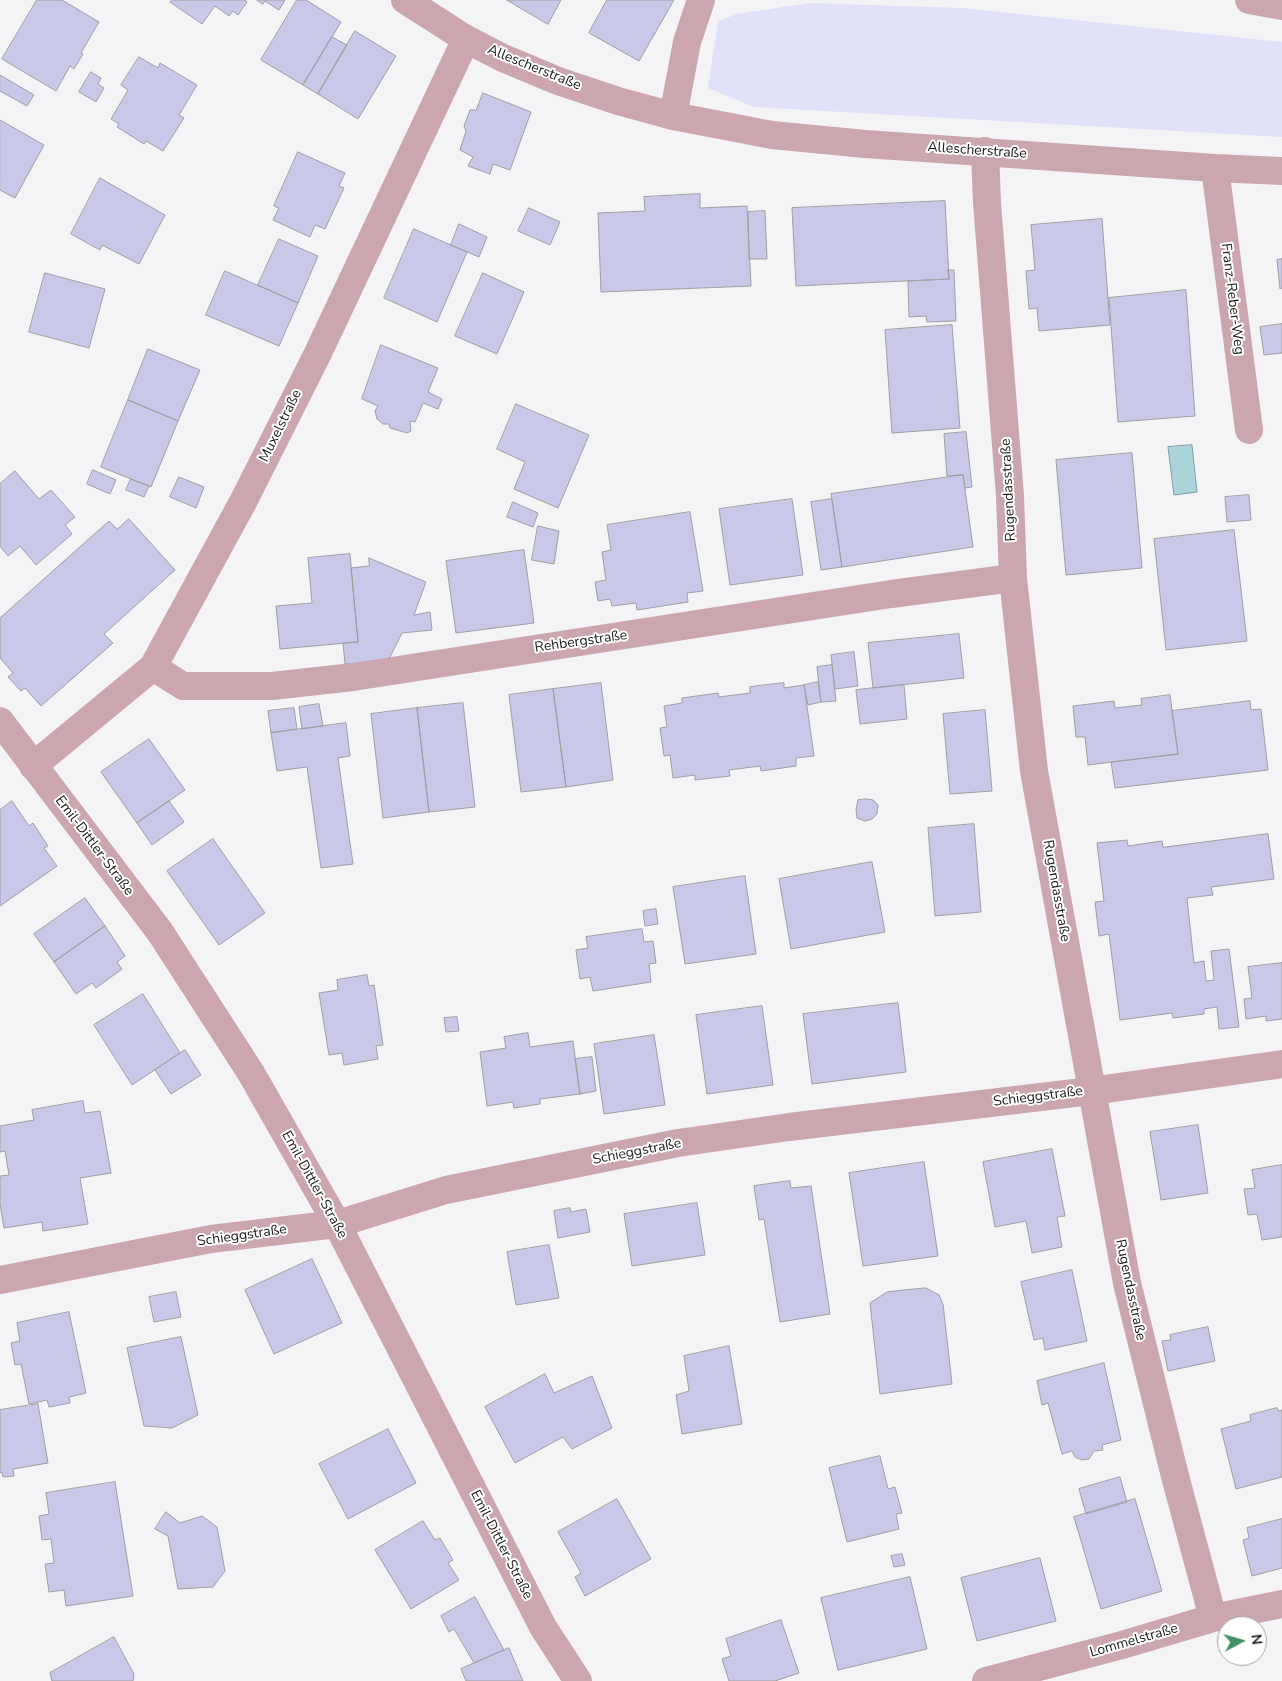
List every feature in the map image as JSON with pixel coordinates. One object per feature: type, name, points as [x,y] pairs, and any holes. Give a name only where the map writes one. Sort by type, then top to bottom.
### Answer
[{"type":"street","name":"Allescherstraße","points":[[405,0],[466,39],[503,58],[618,101],[673,116],[772,135],[865,144],[1282,171]]},
{"type":"street","points":[[673,116],[688,42],[701,0]]},
{"type":"street","points":[[1249,0],[1282,6]]},
{"type":"street","name":"Muxelstraße","points":[[33,766],[153,667],[266,457],[343,300],[466,39]]},
{"type":"street","name":"Rugendasstraße","points":[[985,151],[987,203],[1010,496],[1013,578],[1034,771],[1126,1283],[1213,1618]]},
{"type":"street","name":"Franz-Reber-Weg","points":[[1215,168],[1249,430]]},
{"type":"street","name":"Rehbergstraße","points":[[153,667],[183,686],[272,686],[353,677],[891,594],[1013,578]]},
{"type":"street","name":"Emil-Dittler-Straße","points":[[0,721],[160,932],[251,1073],[337,1224],[543,1627],[578,1681]]},
{"type":"street","name":"Schieggstraße","points":[[0,1280],[211,1239],[337,1224],[446,1190],[678,1143],[1282,1064]]},
{"type":"street","name":"Lommelstraße","points":[[986,1681],[1122,1645],[1213,1618],[1282,1604]]},
{"type":"shaded area","points":[[809,3],[963,8],[1282,42],[1282,137],[754,107],[708,88],[718,21],[737,14]]},
{"type":"shaded area","points":[[1192,445],[1197,492],[1174,495],[1168,447]]},
{"type":"building","points":[[37,0],[62,0],[99,22],[74,69],[70,66],[56,91],[2,59]]},
{"type":"building","points":[[172,0],[245,0],[247,2],[238,15],[233,11],[229,16],[215,6],[202,24],[170,2]]},
{"type":"building","points":[[257,0],[285,0],[279,10],[265,1],[263,4]]},
{"type":"building","points":[[297,0],[306,0],[341,22],[303,85],[261,60]]},
{"type":"building","points":[[507,0],[561,0],[548,24]]},
{"type":"building","points":[[607,0],[674,0],[639,61],[589,33]]},
{"type":"building","points":[[355,31],[396,56],[358,119],[318,94]]},
{"type":"building","points":[[332,37],[347,45],[318,94],[303,85]]},
{"type":"building","points":[[139,57],[158,68],[160,63],[197,85],[179,115],[184,118],[163,151],[146,141],[144,144],[117,127],[119,124],[111,119],[128,90],[121,85]]},
{"type":"building","points":[[91,72],[101,78],[98,84],[104,88],[96,102],[79,92]]},
{"type":"building","points":[[0,75],[34,95],[27,106],[0,91]]},
{"type":"building","points":[[483,93],[531,112],[510,170],[493,164],[490,174],[468,166],[473,157],[460,150],[466,131],[464,126],[470,110],[476,110]]},
{"type":"building","points":[[0,120],[44,145],[15,198],[0,190]]},
{"type":"building","points":[[298,152],[345,173],[339,186],[344,188],[325,229],[315,225],[310,237],[273,220],[279,208],[274,206]]},
{"type":"building","points":[[100,178],[165,215],[139,264],[102,245],[100,250],[71,234]]},
{"type":"building","points":[[700,194],[700,208],[747,206],[751,286],[601,292],[598,213],[645,211],[644,197]]},
{"type":"building","points":[[945,201],[949,279],[796,286],[792,208]]},
{"type":"building","points":[[529,208],[560,222],[550,245],[518,231]]},
{"type":"building","points":[[765,211],[767,259],[749,259],[748,212]]},
{"type":"building","points":[[1102,219],[1110,325],[1039,331],[1037,308],[1029,309],[1026,271],[1035,270],[1031,225]]},
{"type":"building","points":[[459,224],[487,237],[479,257],[451,245]]},
{"type":"building","points":[[414,229],[467,252],[437,322],[384,298]]},
{"type":"building","points":[[279,239],[318,256],[298,303],[258,285]]},
{"type":"building","points":[[1282,259],[1282,288],[1280,289],[1277,260]]},
{"type":"building","points":[[948,270],[954,270],[956,321],[927,322],[926,316],[909,317],[908,281],[949,279]]},
{"type":"building","points":[[225,271],[298,303],[279,346],[206,315]]},
{"type":"building","points":[[45,273],[105,289],[89,348],[29,332]]},
{"type":"building","points":[[483,273],[524,292],[497,354],[455,336]]},
{"type":"building","points":[[1186,290],[1195,416],[1118,422],[1109,298]]},
{"type":"building","points":[[1282,324],[1282,353],[1264,355],[1260,327]]},
{"type":"building","points":[[952,325],[960,428],[892,433],[885,330]]},
{"type":"building","points":[[381,345],[438,368],[428,392],[442,399],[438,409],[423,403],[415,422],[410,421],[411,431],[407,433],[390,428],[389,424],[383,424],[377,419],[375,411],[378,406],[362,399]]},
{"type":"building","points":[[148,349],[200,370],[178,421],[128,400]]},
{"type":"building","points":[[128,400],[178,421],[151,487],[101,467]]},
{"type":"building","points":[[516,404],[589,435],[558,508],[514,489],[525,462],[497,449]]},
{"type":"building","points":[[966,432],[972,487],[965,488],[963,475],[947,476],[944,434]]},
{"type":"building","points":[[1132,453],[1142,568],[1066,575],[1056,460]]},
{"type":"building","points":[[93,470],[116,480],[110,494],[87,484]]},
{"type":"building","points":[[15,471],[39,499],[51,490],[75,517],[65,525],[72,534],[36,565],[20,546],[8,556],[0,546],[0,484]]},
{"type":"building","points":[[963,475],[973,547],[842,567],[831,494]]},
{"type":"building","points":[[179,477],[204,487],[196,508],[170,497]]},
{"type":"building","points":[[131,479],[149,486],[144,497],[126,490]]},
{"type":"building","points":[[1249,495],[1251,520],[1227,522],[1225,497]]},
{"type":"building","points":[[792,499],[803,575],[730,585],[719,509]]},
{"type":"building","points":[[832,499],[842,567],[821,570],[811,502]]},
{"type":"building","points":[[513,502],[538,513],[533,527],[507,517]]},
{"type":"building","points":[[690,512],[703,591],[687,593],[688,602],[637,610],[636,603],[612,606],[610,599],[598,601],[595,582],[606,580],[602,552],[611,550],[607,525]]},
{"type":"building","points":[[129,519],[175,570],[104,634],[113,643],[41,706],[25,688],[21,691],[8,677],[13,673],[0,658],[0,618],[109,521],[117,529]]},
{"type":"building","points":[[538,526],[559,531],[554,564],[532,560]]},
{"type":"building","points":[[1234,530],[1247,641],[1166,650],[1154,539]]},
{"type":"building","points":[[524,550],[534,623],[456,633],[446,561]]},
{"type":"building","points":[[350,554],[358,642],[280,649],[276,606],[312,603],[308,558]]},
{"type":"building","points":[[369,558],[426,582],[414,615],[430,612],[432,630],[402,633],[388,661],[345,664],[343,643],[358,642],[351,568],[369,566]]},
{"type":"building","points":[[959,634],[964,678],[873,688],[868,643]]},
{"type":"building","points":[[854,652],[858,686],[835,689],[831,655]]},
{"type":"building","points":[[832,665],[836,701],[821,702],[817,667]]},
{"type":"building","points":[[818,682],[821,702],[808,705],[804,685]]},
{"type":"building","points":[[601,683],[613,780],[566,787],[553,689]]},
{"type":"building","points":[[784,683],[784,688],[804,685],[814,756],[796,758],[796,766],[761,771],[760,766],[729,770],[730,776],[695,780],[695,775],[673,778],[670,755],[664,756],[660,728],[667,727],[664,706],[682,703],[682,698],[718,693],[719,697],[750,693],[750,687]]},
{"type":"building","points":[[904,685],[907,719],[860,724],[856,690]]},
{"type":"building","points":[[553,689],[566,787],[521,792],[509,695]]},
{"type":"building","points":[[1170,695],[1178,754],[1088,765],[1085,737],[1076,737],[1073,706],[1114,701],[1115,708],[1142,705],[1141,699]]},
{"type":"building","points":[[1250,701],[1251,710],[1261,709],[1268,770],[1115,788],[1111,762],[1178,754],[1172,711]]},
{"type":"building","points":[[463,703],[475,807],[429,812],[417,708]]},
{"type":"building","points":[[319,704],[323,726],[302,729],[299,707]]},
{"type":"building","points":[[294,708],[297,729],[271,733],[268,711]]},
{"type":"building","points":[[417,708],[429,812],[383,818],[371,714]]},
{"type":"building","points":[[985,710],[992,791],[950,794],[943,714]]},
{"type":"building","points":[[346,723],[350,756],[338,758],[353,864],[321,868],[307,767],[277,771],[271,733]]},
{"type":"building","points":[[149,739],[185,790],[137,823],[101,772]]},
{"type":"building","points":[[858,800],[873,800],[878,805],[877,814],[872,819],[865,821],[857,818],[856,810]]},
{"type":"building","points":[[12,801],[29,826],[33,823],[48,846],[44,848],[57,866],[0,906],[0,810]]},
{"type":"building","points":[[169,801],[184,822],[152,845],[137,823]]},
{"type":"building","points":[[974,824],[981,912],[935,916],[928,828]]},
{"type":"building","points":[[1268,834],[1274,879],[1211,887],[1213,895],[1187,898],[1194,963],[1204,961],[1206,981],[1214,980],[1211,951],[1229,949],[1239,1027],[1219,1029],[1217,1007],[1204,1009],[1204,1014],[1173,1018],[1172,1013],[1120,1020],[1109,934],[1099,936],[1095,902],[1104,901],[1097,843],[1127,840],[1128,846],[1162,841],[1163,847]]},
{"type":"building","points":[[213,839],[265,913],[219,945],[167,871]]},
{"type":"building","points":[[872,862],[885,932],[791,949],[779,879]]},
{"type":"building","points":[[745,876],[756,954],[685,964],[673,887]]},
{"type":"building","points":[[85,898],[105,926],[54,962],[34,934]]},
{"type":"building","points":[[656,909],[658,924],[645,926],[643,911]]},
{"type":"building","points":[[105,926],[125,956],[117,962],[122,969],[96,988],[92,983],[76,994],[54,962]]},
{"type":"building","points":[[642,929],[644,942],[653,941],[656,963],[649,964],[651,982],[593,991],[590,977],[580,979],[576,950],[588,948],[586,937]]},
{"type":"building","points":[[1282,963],[1282,1019],[1266,1021],[1266,1016],[1246,1019],[1244,999],[1252,998],[1248,967]]},
{"type":"building","points":[[367,975],[369,986],[374,985],[383,1045],[376,1046],[378,1059],[344,1065],[342,1053],[329,1055],[319,993],[338,990],[337,980]]},
{"type":"building","points":[[143,994],[180,1053],[132,1085],[94,1025]]},
{"type":"building","points":[[898,1003],[906,1072],[812,1084],[803,1014]]},
{"type":"building","points":[[762,1006],[773,1085],[707,1094],[696,1015]]},
{"type":"building","points":[[457,1017],[459,1031],[446,1032],[444,1018]]},
{"type":"building","points":[[528,1033],[530,1047],[573,1041],[580,1094],[540,1099],[540,1104],[514,1108],[513,1102],[487,1106],[480,1052],[506,1048],[504,1037]]},
{"type":"building","points":[[654,1035],[665,1105],[604,1114],[594,1044]]},
{"type":"building","points":[[185,1050],[201,1075],[171,1094],[155,1070]]},
{"type":"building","points":[[592,1057],[596,1091],[580,1094],[575,1059]]},
{"type":"building","points":[[83,1101],[85,1113],[100,1111],[111,1173],[80,1178],[88,1224],[43,1231],[42,1222],[4,1228],[0,1204],[0,1176],[9,1175],[5,1151],[0,1152],[0,1126],[34,1120],[32,1110]]},
{"type":"building","points":[[1198,1125],[1208,1193],[1161,1200],[1150,1132]]},
{"type":"building","points":[[1052,1149],[1065,1216],[1057,1217],[1062,1247],[1032,1253],[1026,1221],[995,1227],[983,1162]]},
{"type":"building","points":[[924,1162],[938,1256],[863,1266],[849,1173]]},
{"type":"building","points":[[1282,1165],[1282,1237],[1262,1240],[1257,1214],[1248,1215],[1244,1189],[1255,1188],[1252,1170]]},
{"type":"building","points":[[790,1181],[791,1188],[811,1186],[830,1314],[780,1322],[764,1219],[759,1220],[754,1186]]},
{"type":"building","points":[[697,1203],[705,1255],[632,1266],[624,1214]]},
{"type":"building","points":[[570,1208],[571,1212],[586,1209],[590,1232],[558,1238],[554,1211]]},
{"type":"building","points":[[549,1245],[559,1298],[516,1305],[507,1252]]},
{"type":"building","points":[[312,1259],[342,1323],[274,1354],[245,1290]]},
{"type":"building","points":[[1072,1270],[1087,1341],[1045,1350],[1043,1338],[1034,1340],[1021,1282]]},
{"type":"building","points":[[926,1288],[939,1295],[943,1304],[952,1384],[880,1394],[870,1303],[887,1292]]},
{"type":"building","points":[[176,1292],[181,1317],[154,1322],[149,1297]]},
{"type":"building","points":[[69,1312],[86,1393],[69,1397],[70,1403],[49,1407],[47,1400],[29,1404],[21,1364],[15,1365],[11,1343],[20,1341],[17,1323]]},
{"type":"building","points":[[1208,1327],[1215,1361],[1168,1371],[1162,1341],[1171,1340],[1170,1335]]},
{"type":"building","points":[[181,1337],[198,1415],[172,1428],[144,1426],[127,1348]]},
{"type":"building","points":[[729,1346],[742,1424],[682,1434],[676,1395],[689,1391],[684,1356]]},
{"type":"building","points":[[1104,1363],[1121,1440],[1102,1445],[1103,1450],[1094,1451],[1089,1459],[1082,1460],[1075,1457],[1072,1451],[1062,1454],[1048,1403],[1042,1405],[1037,1381]]},
{"type":"building","points":[[545,1374],[554,1393],[592,1376],[612,1428],[572,1449],[563,1437],[515,1463],[485,1407]]},
{"type":"building","points":[[38,1404],[48,1463],[13,1469],[14,1476],[3,1477],[2,1472],[0,1473],[0,1410]]},
{"type":"building","points":[[1277,1408],[1278,1411],[1282,1410],[1282,1477],[1236,1489],[1221,1429],[1251,1421],[1250,1415]]},
{"type":"building","points":[[388,1429],[416,1483],[348,1519],[319,1464]]},
{"type":"building","points":[[880,1456],[888,1489],[895,1487],[902,1513],[896,1514],[899,1529],[847,1542],[829,1468]]},
{"type":"building","points":[[1120,1477],[1127,1502],[1086,1514],[1079,1489]]},
{"type":"building","points":[[115,1482],[133,1596],[66,1606],[64,1590],[49,1592],[45,1564],[54,1563],[51,1539],[42,1540],[39,1516],[49,1514],[46,1493]]},
{"type":"building","points":[[617,1499],[651,1559],[585,1596],[575,1577],[581,1573],[558,1532]]},
{"type":"building","points":[[1135,1499],[1162,1591],[1101,1609],[1074,1517]]},
{"type":"building","points":[[166,1512],[180,1523],[202,1516],[217,1527],[225,1571],[213,1587],[178,1589],[168,1536],[155,1529]]},
{"type":"building","points":[[1282,1519],[1282,1568],[1252,1576],[1243,1540],[1249,1538],[1247,1528]]},
{"type":"building","points":[[423,1521],[435,1540],[440,1538],[453,1560],[448,1563],[459,1580],[411,1609],[375,1550]]},
{"type":"building","points":[[902,1554],[905,1565],[894,1567],[891,1556]]},
{"type":"building","points":[[1040,1558],[1056,1621],[977,1641],[961,1578]]},
{"type":"building","points":[[910,1577],[927,1649],[838,1670],[821,1598]]},
{"type":"building","points":[[475,1597],[504,1650],[474,1663],[454,1629],[449,1632],[441,1616]]},
{"type":"building","points":[[781,1620],[799,1673],[775,1681],[729,1681],[722,1659],[731,1656],[726,1639]]},
{"type":"building","points":[[114,1637],[134,1674],[133,1681],[52,1681],[50,1673]]},
{"type":"building","points":[[509,1648],[523,1681],[466,1681],[461,1669]]}]
